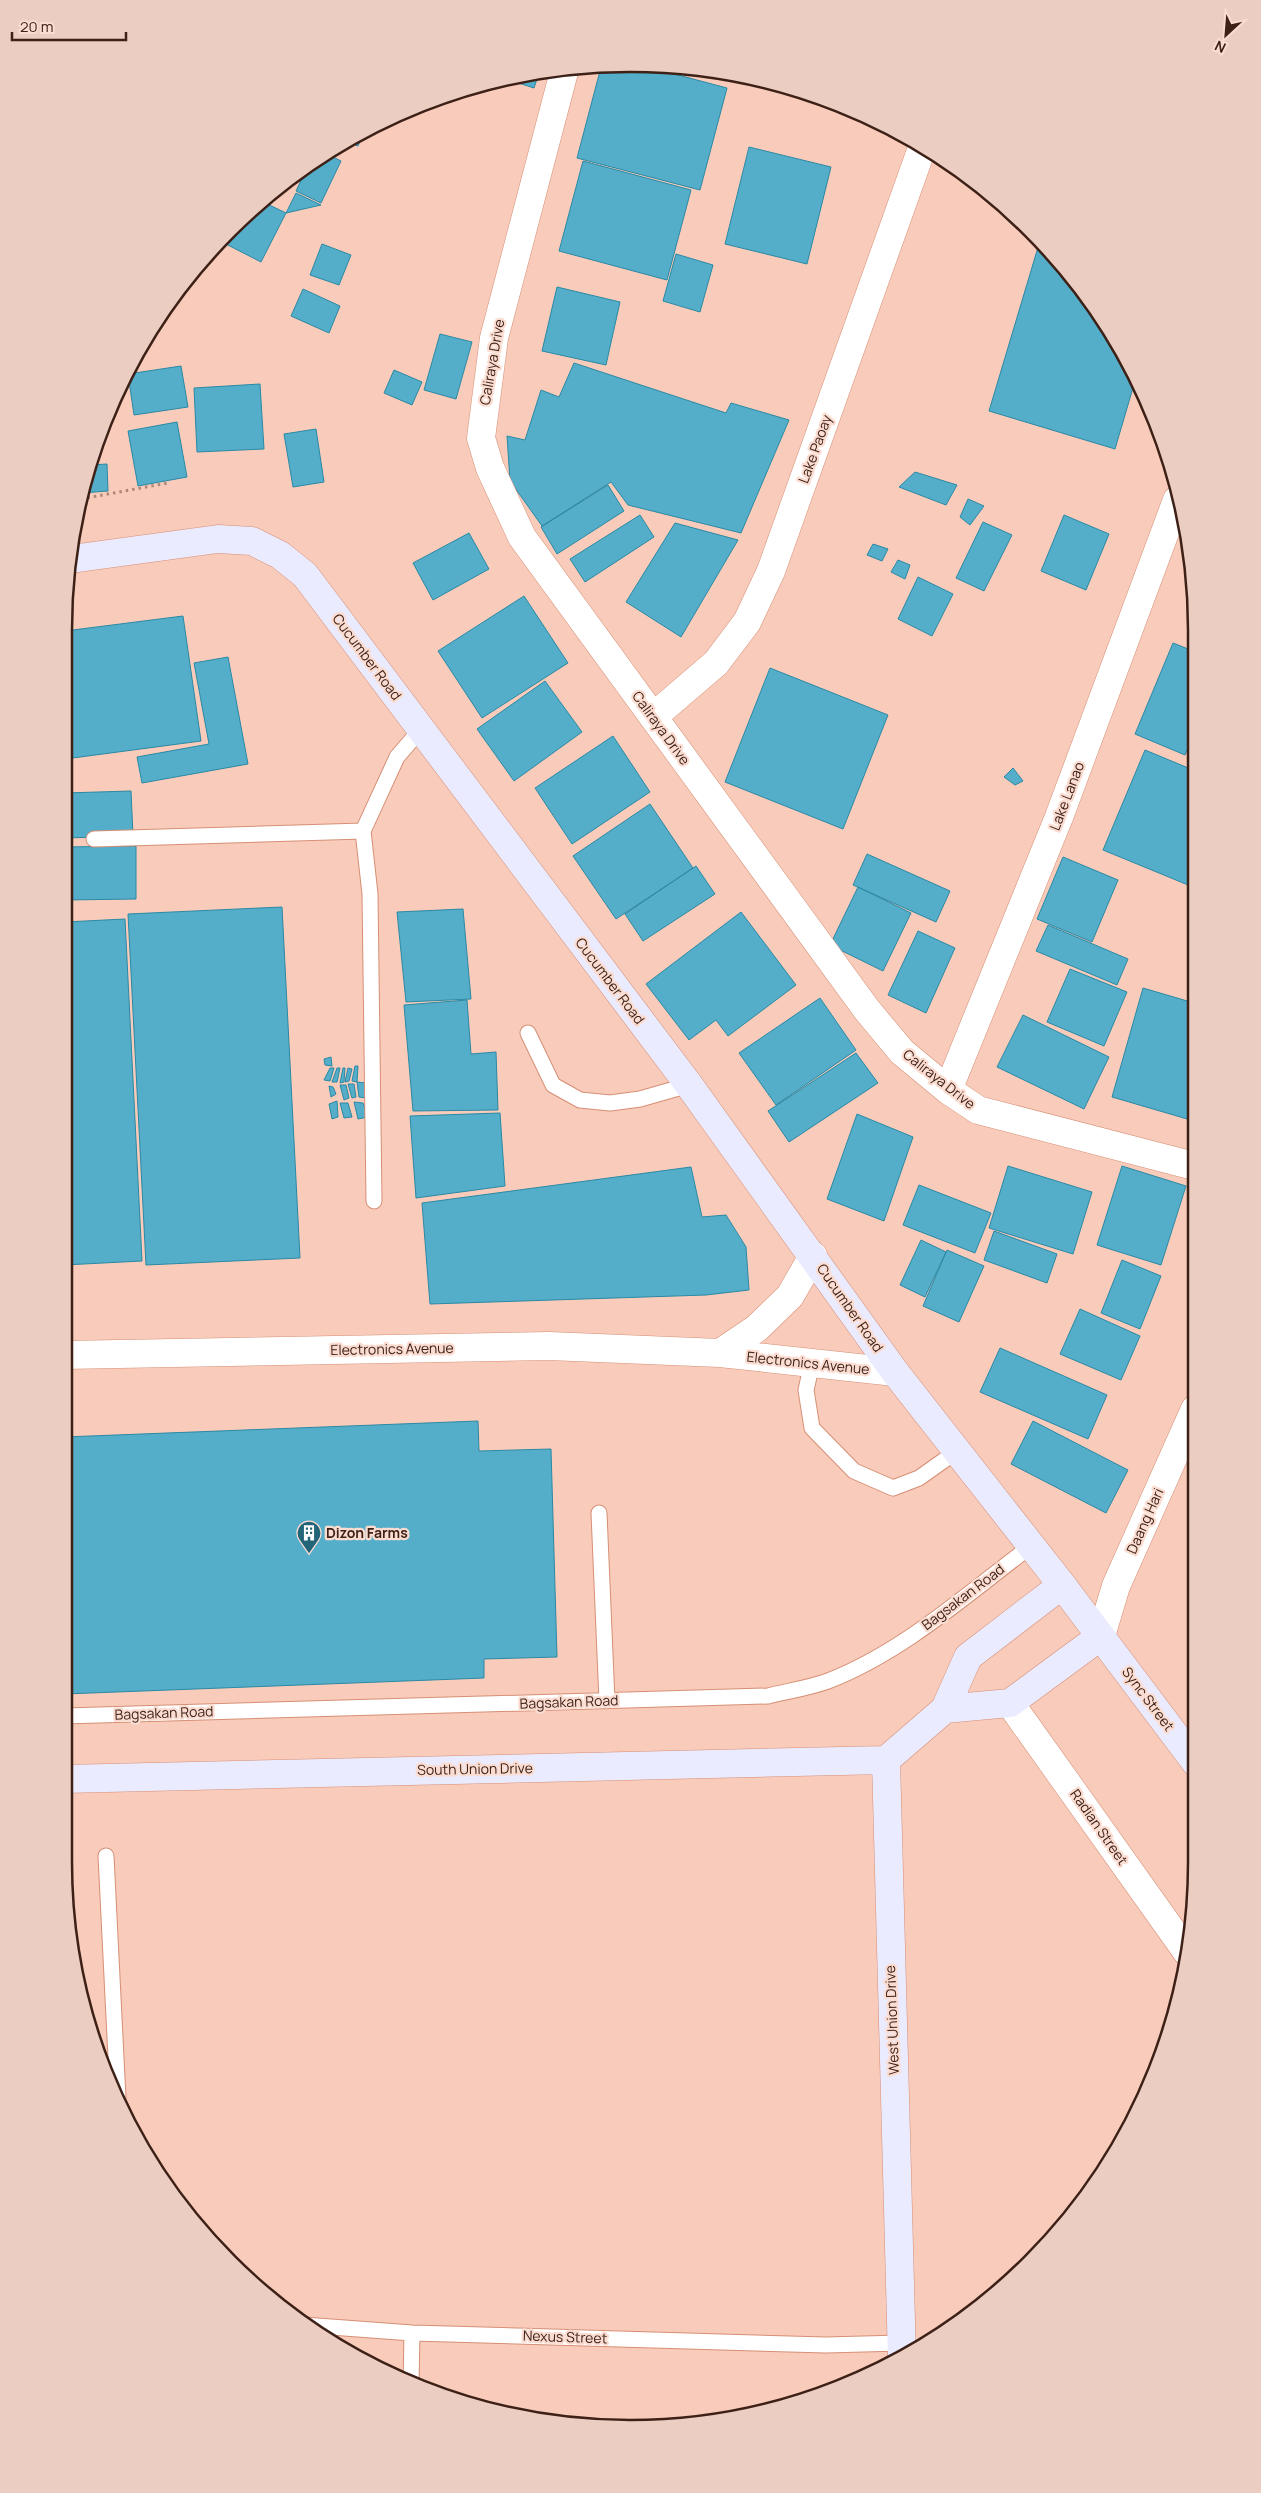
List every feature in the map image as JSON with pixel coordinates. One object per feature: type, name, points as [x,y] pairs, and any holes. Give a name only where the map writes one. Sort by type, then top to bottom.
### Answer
[{"type":"street","name":"Caliraya Drive","points":[[563,77],[494,338],[481,438],[490,468],[522,536],[867,1010],[902,1052],[948,1090],[978,1110],[1188,1164]]},
{"type":"street","name":"Lake Paoay","points":[[653,717],[716,663],[747,622],[767,580],[920,153]]},
{"type":"street","name":"Lake Lanao","points":[[948,1090],[1059,818],[1174,507]]},
{"type":"street","name":"Cucumber Road","points":[[77,558],[218,539],[252,541],[280,556],[305,576],[689,1085],[895,1372],[1062,1584]]},
{"type":"street","name":"Electronics Avenue","points":[[720,1353],[757,1328],[790,1296],[812,1256]]},
{"type":"street","name":"Electronics Avenue","points":[[72,1355],[549,1346],[720,1353],[895,1372]]},
{"type":"street","name":"Daang Hari","points":[[1100,1636],[1116,1586],[1188,1425]]},
{"type":"street","name":"Sync Street","points":[[1062,1584],[1188,1752]]},
{"type":"street","points":[[886,1760],[945,1709],[968,1658],[1062,1584]]},
{"type":"street","points":[[945,1709],[1010,1703],[1100,1636]]},
{"type":"street","name":"Radian Street","points":[[1010,1703],[1182,1945]]},
{"type":"street","name":"South Union Drive","points":[[72,1779],[886,1760]]},
{"type":"street","name":"West Union Drive","points":[[886,1760],[902,2350]]},
{"type":"lane","points":[[374,1201],[370,894],[363,831],[397,757],[420,729]]},
{"type":"lane","points":[[94,839],[363,831]]},
{"type":"lane","points":[[528,1033],[553,1085],[580,1100],[620,1101],[640,1099],[689,1085]]},
{"type":"lane","points":[[812,1363],[806,1390],[812,1428],[854,1471],[893,1488],[919,1478],[957,1451]]},
{"type":"lane","points":[[599,1512],[606,1701]]},
{"type":"lane","name":"Bagsakan Road","points":[[72,1716],[768,1696],[826,1682],[871,1661],[914,1633],[1031,1546]]},
{"type":"lane","points":[[106,1856],[117,2081]]},
{"type":"lane","name":"Nexus Street","points":[[320,2326],[412,2333],[826,2345],[900,2351]]},
{"type":"lane","points":[[411,2375],[412,2333]]},
{"type":"path","points":[[89,497],[168,482]]},
{"type":"building","points":[[630,72],[677,75],[727,88],[700,190],[577,158],[599,74]]},
{"type":"building","points":[[536,81],[534,88],[520,84]]},
{"type":"building","points":[[749,147],[831,167],[807,264],[725,244]]},
{"type":"building","points":[[335,158],[341,161],[321,203],[296,191],[301,181],[320,167]]},
{"type":"building","points":[[583,161],[691,190],[667,280],[559,251]]},
{"type":"building","points":[[296,193],[321,205],[286,213]]},
{"type":"building","points":[[270,205],[286,213],[261,262],[228,245]]},
{"type":"building","points":[[322,244],[351,255],[339,285],[310,275]]},
{"type":"building","points":[[1037,249],[1073,291],[1094,320],[1114,352],[1133,388],[1115,449],[989,411]]},
{"type":"building","points":[[676,254],[713,265],[700,312],[663,301]]},
{"type":"building","points":[[557,287],[620,302],[606,365],[542,351]]},
{"type":"building","points":[[303,289],[340,306],[329,333],[291,316]]},
{"type":"building","points":[[440,334],[472,342],[456,399],[424,390]]},
{"type":"building","points":[[574,363],[726,413],[731,403],[789,420],[741,533],[628,505],[611,482],[542,526],[510,481],[507,436],[525,440],[541,390],[559,397]]},
{"type":"building","points":[[181,366],[188,407],[134,415],[130,385],[136,373]]},
{"type":"building","points":[[394,370],[422,382],[412,405],[384,393]]},
{"type":"building","points":[[260,384],[264,449],[197,452],[194,388]]},
{"type":"building","points":[[177,422],[187,477],[138,486],[128,431]]},
{"type":"building","points":[[316,429],[324,482],[293,487],[284,434]]},
{"type":"building","points":[[107,464],[108,491],[90,492],[92,486],[98,465]]},
{"type":"building","points":[[915,472],[957,485],[946,505],[899,487]]},
{"type":"building","points":[[608,485],[624,511],[557,554],[541,527]]},
{"type":"building","points":[[968,499],[984,506],[970,525],[960,517]]},
{"type":"building","points":[[640,515],[654,537],[585,582],[570,559]]},
{"type":"building","points":[[1064,515],[1109,534],[1086,590],[1041,571]]},
{"type":"building","points":[[983,522],[1012,535],[984,591],[956,578]]},
{"type":"building","points":[[675,523],[738,540],[681,637],[626,602]]},
{"type":"building","points":[[469,533],[489,569],[433,600],[413,563]]},
{"type":"building","points":[[873,544],[888,549],[882,561],[867,555]]},
{"type":"building","points":[[898,560],[910,565],[905,579],[891,572]]},
{"type":"building","points":[[918,577],[953,594],[932,636],[898,619]]},
{"type":"building","points":[[524,596],[568,663],[482,718],[438,651]]},
{"type":"building","points":[[183,616],[201,741],[72,758],[72,630]]},
{"type":"building","points":[[1173,643],[1188,649],[1188,748],[1185,755],[1135,734]]},
{"type":"building","points":[[228,657],[248,764],[142,783],[137,757],[209,744],[194,663]]},
{"type":"building","points":[[770,668],[888,715],[843,829],[725,782]]},
{"type":"building","points":[[545,681],[582,732],[514,781],[477,729]]},
{"type":"building","points":[[613,736],[650,792],[572,844],[535,788]]},
{"type":"building","points":[[1145,750],[1188,768],[1188,885],[1103,850]]},
{"type":"building","points":[[1013,768],[1023,781],[1015,785],[1004,777]]},
{"type":"building","points":[[131,791],[133,836],[72,838],[72,793]]},
{"type":"building","points":[[650,804],[693,868],[616,919],[573,856]]},
{"type":"building","points":[[136,846],[136,899],[72,900],[72,847]]},
{"type":"building","points":[[867,854],[950,891],[936,922],[853,885]]},
{"type":"building","points":[[1063,857],[1118,880],[1092,942],[1037,919]]},
{"type":"building","points":[[696,866],[715,894],[643,941],[625,914]]},
{"type":"building","points":[[858,887],[911,913],[883,971],[830,945]]},
{"type":"building","points":[[282,907],[300,1258],[146,1265],[128,914]]},
{"type":"building","points":[[463,909],[471,999],[406,1002],[397,912]]},
{"type":"building","points":[[741,912],[796,985],[728,1036],[716,1020],[689,1040],[646,984]]},
{"type":"building","points":[[125,919],[142,1261],[72,1265],[72,922]]},
{"type":"building","points":[[1048,925],[1128,959],[1117,985],[1036,951]]},
{"type":"building","points":[[918,931],[955,948],[926,1013],[888,995]]},
{"type":"building","points":[[1070,969],[1127,992],[1104,1046],[1047,1022]]},
{"type":"building","points":[[1143,988],[1188,1001],[1188,1119],[1112,1097]]},
{"type":"building","points":[[820,998],[856,1050],[776,1105],[739,1053]]},
{"type":"building","points":[[467,1000],[471,1054],[496,1052],[498,1110],[413,1111],[404,1005]]},
{"type":"building","points":[[1023,1015],[1109,1057],[1084,1109],[997,1067]]},
{"type":"building","points":[[856,1053],[878,1083],[789,1142],[768,1111]]},
{"type":"building","points":[[331,1057],[332,1066],[325,1065],[324,1059]]},
{"type":"building","points":[[355,1066],[358,1066],[357,1082],[352,1081]]},
{"type":"building","points":[[330,1068],[334,1068],[330,1081],[324,1080]]},
{"type":"building","points":[[337,1068],[340,1068],[337,1082],[332,1082]]},
{"type":"building","points":[[343,1068],[345,1068],[344,1082],[340,1083]]},
{"type":"building","points":[[348,1068],[352,1069],[349,1081],[345,1082]]},
{"type":"building","points":[[357,1082],[366,1083],[366,1098],[359,1097]]},
{"type":"building","points":[[348,1084],[354,1084],[356,1097],[352,1098]]},
{"type":"building","points":[[340,1085],[346,1085],[349,1098],[344,1100]]},
{"type":"building","points":[[329,1086],[333,1087],[336,1094],[331,1097]]},
{"type":"building","points":[[337,1101],[338,1117],[332,1119],[329,1104]]},
{"type":"building","points":[[354,1102],[363,1103],[368,1117],[358,1119]]},
{"type":"building","points":[[340,1103],[348,1103],[352,1117],[344,1118]]},
{"type":"building","points":[[500,1113],[505,1186],[416,1198],[410,1116]]},
{"type":"building","points":[[857,1114],[913,1137],[884,1221],[827,1199]]},
{"type":"building","points":[[1008,1166],[1092,1192],[1073,1254],[989,1228]]},
{"type":"building","points":[[1122,1166],[1186,1186],[1161,1265],[1097,1245]]},
{"type":"building","points":[[691,1167],[702,1217],[726,1215],[746,1247],[749,1290],[706,1295],[430,1304],[422,1203]]},
{"type":"building","points":[[919,1185],[991,1213],[975,1253],[903,1225]]},
{"type":"building","points":[[994,1231],[1057,1254],[1047,1283],[984,1260]]},
{"type":"building","points":[[921,1240],[946,1252],[925,1297],[900,1285]]},
{"type":"building","points":[[947,1250],[984,1266],[959,1322],[923,1306]]},
{"type":"building","points":[[1122,1260],[1161,1276],[1140,1329],[1101,1313]]},
{"type":"building","points":[[1080,1309],[1140,1336],[1121,1380],[1060,1354]]},
{"type":"building","points":[[1000,1348],[1107,1395],[1088,1439],[980,1392]]},
{"type":"building","name":"Dizon Farms","points":[[478,1421],[479,1451],[551,1449],[557,1657],[484,1659],[484,1678],[72,1694],[72,1437]]},
{"type":"building","points":[[1033,1421],[1128,1470],[1106,1513],[1011,1464]]},
{"type":"place","name":"Dizon Farms","points":[[309,1554]]}]
